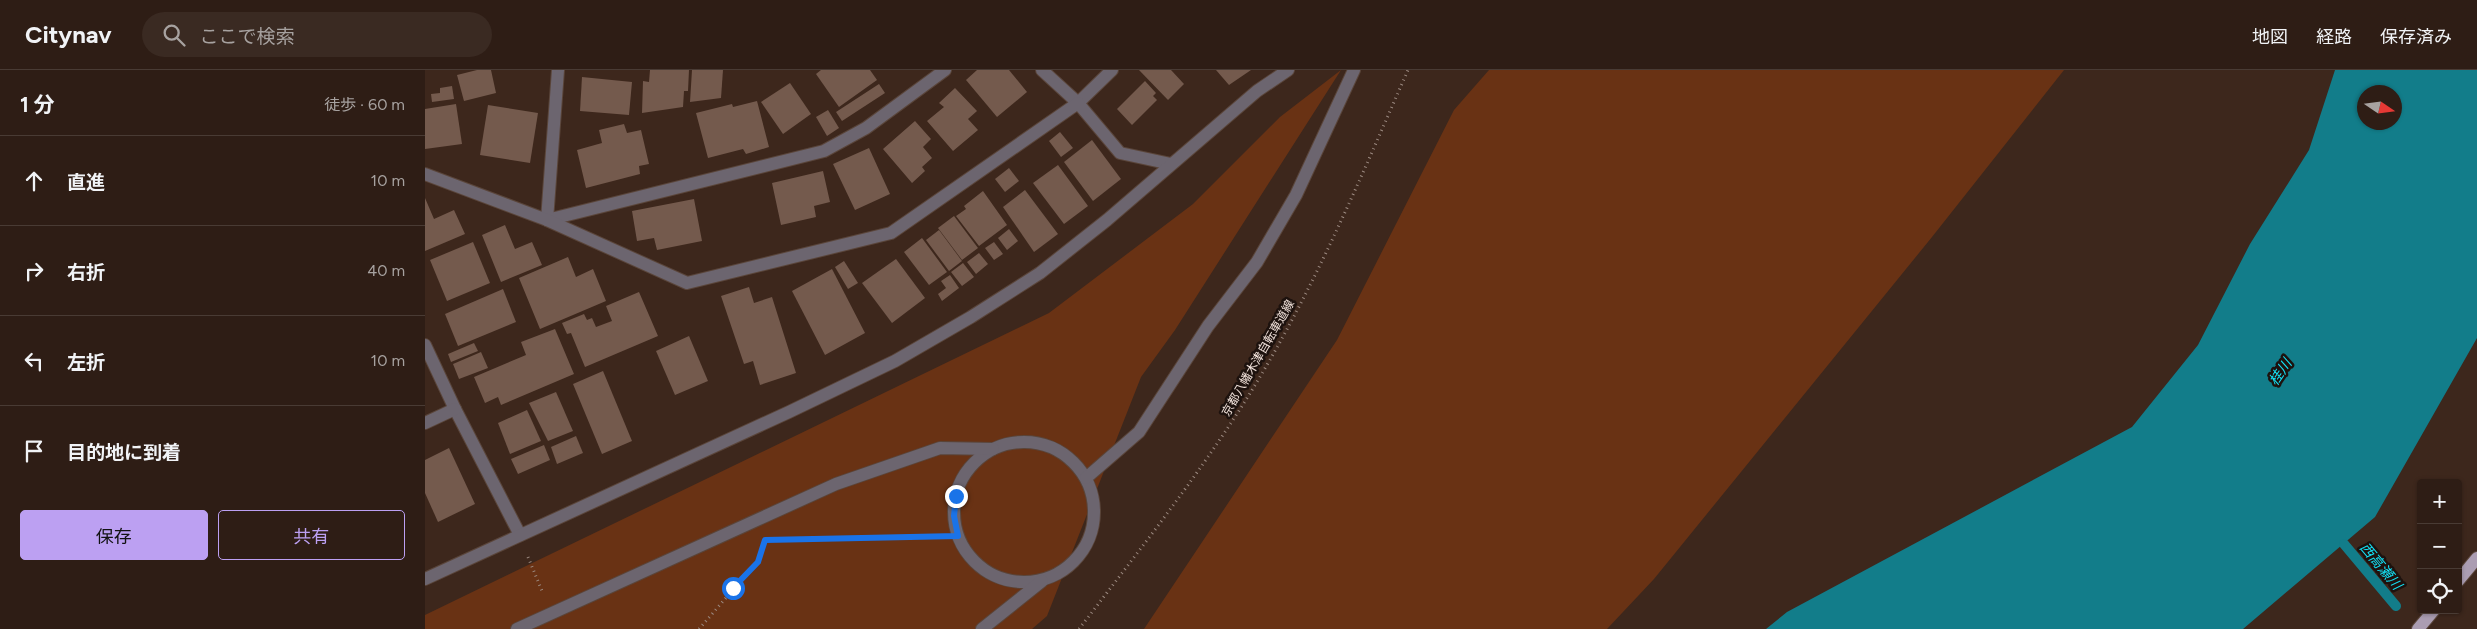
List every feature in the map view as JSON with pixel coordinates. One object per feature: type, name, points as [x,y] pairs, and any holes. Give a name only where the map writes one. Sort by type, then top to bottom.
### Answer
[{"type":"main road","points":[[2462,576],[2477,558]]},
{"type":"main road","points":[[2418,629],[2431,614]]},
{"type":"street","points":[[547,220],[558,70]]},
{"type":"street","points":[[547,220],[824,151],[866,128],[945,70]]},
{"type":"street","points":[[1042,70],[1077,103],[1120,153],[1171,164]]},
{"type":"street","points":[[425,174],[547,220],[687,283],[891,233],[1077,103],[1112,70]]},
{"type":"street","points":[[425,579],[895,361],[971,317],[1040,273],[1107,220],[1257,91],[1288,70]]},
{"type":"street","points":[[1086,478],[1139,432],[1208,326],[1257,262],[1296,195],[1354,70]]},
{"type":"street","points":[[425,345],[455,410],[520,535]]},
{"type":"street","points":[[425,423],[455,410]]},
{"type":"street","points":[[981,629],[1042,581],[1067,568],[1078,559],[1090,540],[1095,520],[1094,498],[1086,478],[1073,460],[1048,446],[1034,442],[1013,442],[993,449],[976,461],[963,477],[956,496],[954,516],[958,536],[967,554],[982,570],[1001,579],[1021,583],[1042,581]]},
{"type":"street","points":[[517,629],[836,484],[940,448],[993,449]]},
{"type":"path","name":"京都八幡木津自転車道線","points":[[1079,629],[1171,511],[1243,406],[1292,321],[1318,269],[1407,70]]},
{"type":"path","points":[[699,629],[758,562],[765,540],[765,516]]},
{"type":"path","points":[[520,535],[551,614]]},
{"type":"path","points":[[765,540],[958,536]]},
{"type":"shaded area","points":[[1341,70],[1175,330],[1141,377],[1047,616],[1032,629],[425,629],[425,615],[1049,313],[1193,204],[1280,117]]},
{"type":"shaded area","points":[[1489,70],[2064,70],[1932,237],[1654,579],[1607,629],[1144,629],[1337,340],[1454,110]]},
{"type":"water","name":"桂川","points":[[2335,70],[2477,70],[2477,338],[2375,517],[2243,629],[1766,629],[1787,612],[2132,427],[2198,345],[2250,244],[2309,150]]},
{"type":"building","points":[[477,70],[491,70],[496,93],[464,101],[457,75]]},
{"type":"building","points":[[650,70],[689,70],[688,91],[684,91],[683,107],[642,113],[643,81],[649,82]]},
{"type":"building","points":[[692,70],[723,70],[721,98],[690,102]]},
{"type":"building","points":[[821,70],[870,70],[877,80],[839,107],[816,74]]},
{"type":"building","points":[[977,70],[1009,70],[1027,92],[997,117],[966,80]]},
{"type":"building","points":[[1139,70],[1171,70],[1184,84],[1168,100]]},
{"type":"building","points":[[1216,70],[1251,70],[1229,85]]},
{"type":"building","points":[[582,77],[632,82],[629,115],[580,111]]},
{"type":"building","points":[[1145,81],[1156,93],[1153,96],[1157,100],[1132,125],[1117,109]]},
{"type":"building","points":[[790,83],[811,114],[783,134],[761,102]]},
{"type":"building","points":[[879,84],[885,93],[842,121],[836,112]]},
{"type":"building","points":[[452,86],[454,99],[432,102],[431,94],[440,93],[440,88]]},
{"type":"building","points":[[955,88],[977,111],[968,119],[978,130],[953,151],[927,121],[944,107],[939,103]]},
{"type":"building","points":[[757,101],[769,147],[746,154],[743,149],[708,158],[696,113],[732,104],[733,107]]},
{"type":"building","points":[[456,104],[462,144],[425,149],[425,109]]},
{"type":"building","points":[[488,105],[538,113],[530,163],[480,155]]},
{"type":"building","points":[[828,110],[839,128],[827,136],[816,117]]},
{"type":"building","points":[[915,121],[931,139],[923,147],[932,158],[922,167],[925,171],[912,183],[883,149]]},
{"type":"building","points":[[624,124],[627,133],[641,130],[649,164],[639,166],[640,174],[586,188],[577,150],[602,143],[599,130]]},
{"type":"building","points":[[1060,132],[1073,148],[1061,157],[1049,141]]},
{"type":"building","points":[[1092,140],[1121,179],[1093,201],[1064,162]]},
{"type":"building","points":[[869,148],[890,194],[855,210],[833,164]]},
{"type":"building","points":[[1058,165],[1088,206],[1064,224],[1033,183]]},
{"type":"building","points":[[1009,168],[1019,181],[1005,192],[995,179]]},
{"type":"building","points":[[823,171],[830,202],[814,206],[816,217],[781,225],[772,183]]},
{"type":"building","points":[[1025,190],[1058,234],[1034,252],[1003,207]]},
{"type":"building","points":[[983,191],[1007,225],[979,246],[956,216],[966,209],[964,206]]},
{"type":"building","points":[[425,198],[434,219],[454,210],[465,234],[425,251]]},
{"type":"building","points":[[694,199],[702,241],[657,250],[654,238],[637,241],[632,211]]},
{"type":"building","points":[[954,216],[978,248],[962,260],[938,228]]},
{"type":"building","points":[[505,225],[515,249],[532,242],[542,265],[501,282],[482,235]]},
{"type":"building","points":[[1009,229],[1018,241],[1007,250],[998,238]]},
{"type":"building","points":[[939,230],[962,261],[949,271],[926,240]]},
{"type":"building","points":[[922,238],[947,272],[929,285],[904,252]]},
{"type":"building","points":[[473,242],[490,283],[447,301],[430,260]]},
{"type":"building","points":[[994,242],[1003,254],[994,260],[985,248]]},
{"type":"building","points":[[979,253],[988,264],[976,274],[967,262]]},
{"type":"building","points":[[568,257],[576,277],[593,269],[606,301],[540,329],[519,278]]},
{"type":"building","points":[[896,259],[925,298],[892,323],[862,283]]},
{"type":"building","points":[[844,261],[858,283],[848,289],[835,267]]},
{"type":"building","points":[[963,263],[974,277],[962,286],[951,272]]},
{"type":"building","points":[[832,269],[865,333],[825,355],[792,291]]},
{"type":"building","points":[[950,275],[959,288],[942,301],[938,294],[946,288],[941,281]]},
{"type":"building","points":[[749,287],[754,303],[772,297],[796,373],[760,385],[753,361],[744,364],[721,296]]},
{"type":"building","points":[[503,289],[516,322],[458,346],[445,314]]},
{"type":"building","points":[[639,292],[658,336],[585,367],[571,333],[567,334],[562,323],[584,314],[587,320],[592,318],[596,327],[612,321],[606,306]]},
{"type":"building","points":[[555,329],[574,374],[501,405],[498,397],[485,403],[474,377],[526,355],[521,342]]},
{"type":"building","points":[[689,336],[708,381],[675,395],[656,351]]},
{"type":"building","points":[[474,343],[478,351],[451,362],[448,354]]},
{"type":"building","points":[[481,352],[488,368],[459,379],[453,364]]},
{"type":"building","points":[[603,371],[632,441],[602,454],[573,384]]},
{"type":"building","points":[[556,392],[573,431],[548,441],[529,403]]},
{"type":"building","points":[[527,410],[541,441],[510,454],[498,423]]},
{"type":"building","points":[[576,436],[583,453],[557,464],[551,447]]},
{"type":"building","points":[[544,445],[550,460],[518,474],[511,459]]},
{"type":"building","points":[[449,448],[475,504],[438,522],[425,493],[425,460]]},
{"type":"waterway","name":"西高瀬川","points":[[2344,544],[2396,606]]},
{"type":"route","points":[[733,588],[758,562],[765,540],[958,536],[954,516],[956,496]]}]
